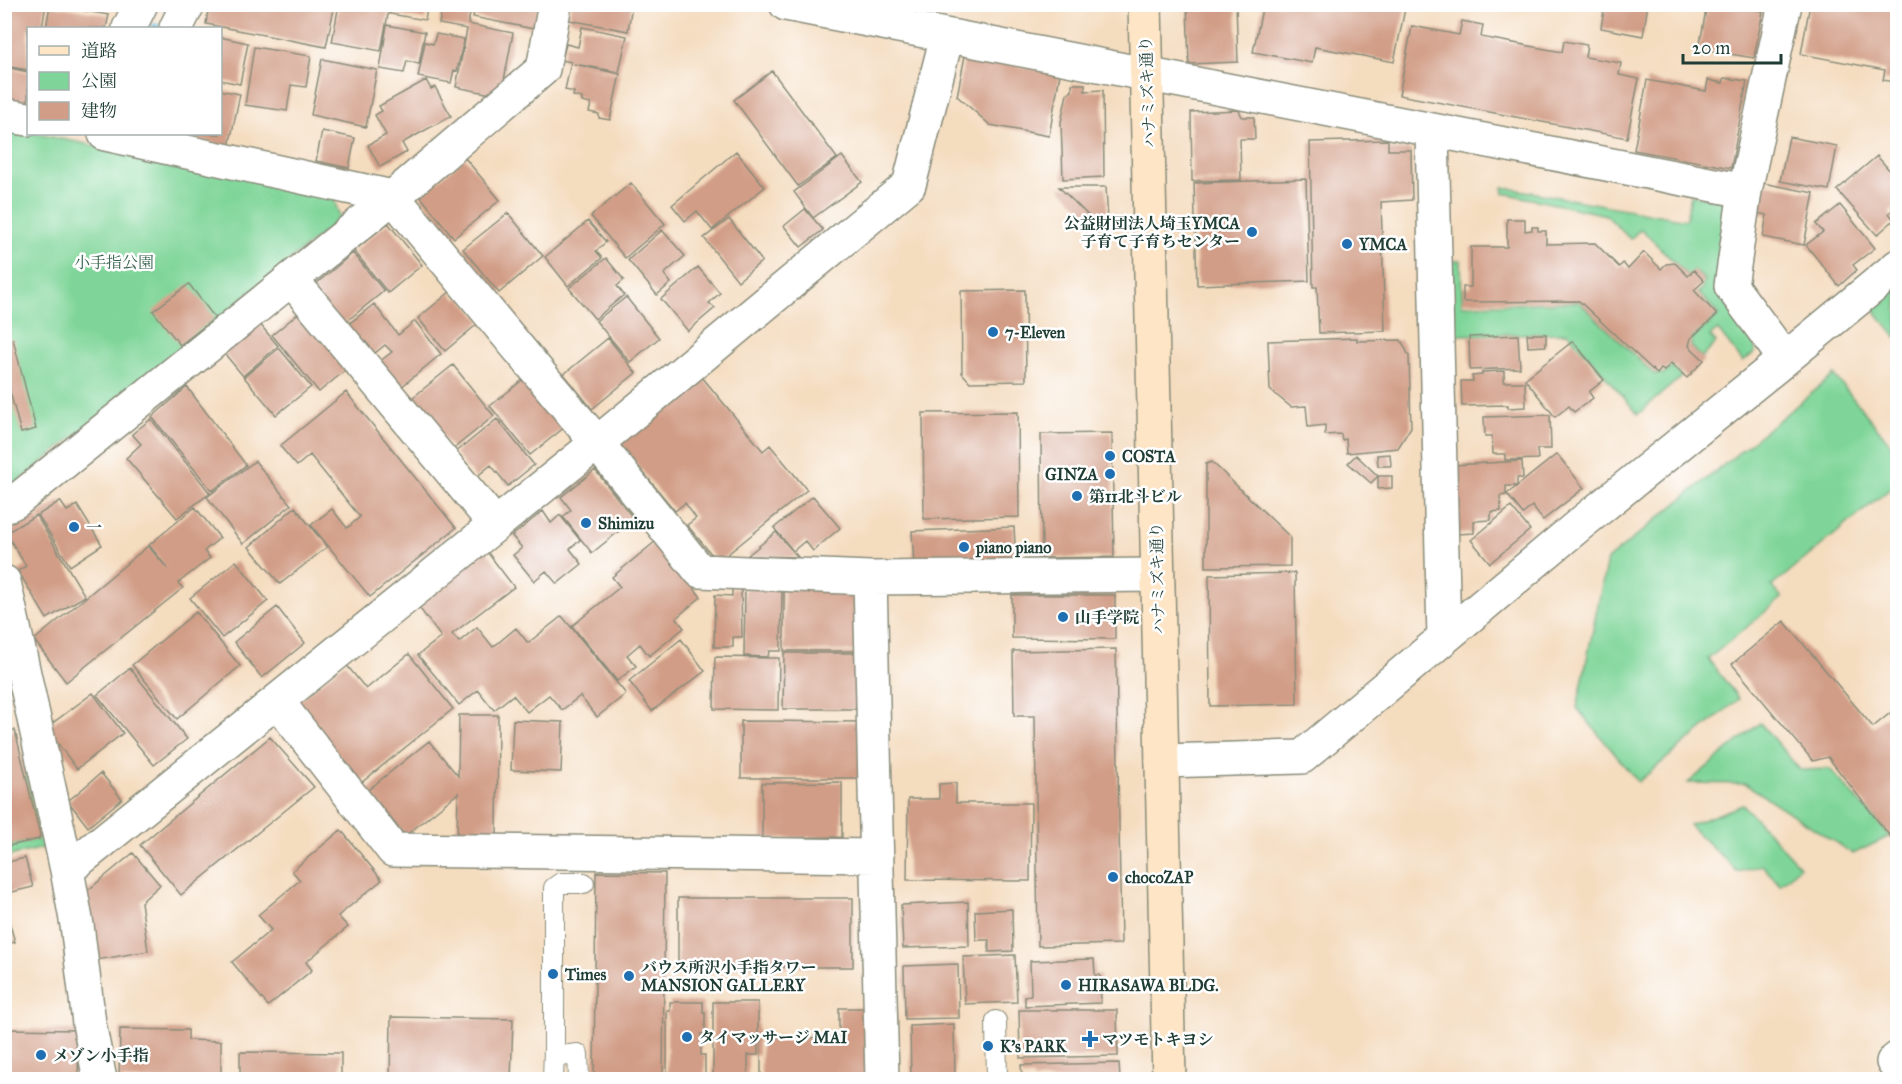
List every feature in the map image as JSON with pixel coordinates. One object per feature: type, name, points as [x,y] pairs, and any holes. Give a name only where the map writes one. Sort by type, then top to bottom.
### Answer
[{"type":"street","points":[[130,27],[141,4]]},
{"type":"street","points":[[176,27],[188,4]]},
{"type":"street","points":[[4,507],[16,501],[393,197],[543,69],[555,4]]},
{"type":"street","points":[[786,4],[1745,191]]},
{"type":"street","name":"ハナミズキ通り","points":[[1144,4],[1169,1080]]},
{"type":"street","points":[[1785,4],[1745,191],[1731,286],[1785,360]]},
{"type":"street","points":[[67,870],[597,443],[909,185],[947,36]]},
{"type":"street","points":[[4,115],[27,119]]},
{"type":"street","points":[[1432,131],[1444,638]]},
{"type":"street","points":[[115,135],[393,197],[700,571],[870,578],[1157,575]]},
{"type":"street","points":[[1162,761],[1302,757],[1579,525],[1898,266]]},
{"type":"street","points":[[291,279],[495,524]]},
{"type":"street","points":[[870,578],[882,1080]]},
{"type":"street","points":[[4,582],[67,870],[77,925],[89,1023],[100,1080]]},
{"type":"street","points":[[277,701],[393,850],[877,856]]},
{"type":"street","points":[[1898,1058],[1893,1062],[1898,1067]]},
{"type":"lane","points":[[553,1080],[554,888],[561,883],[584,883]]},
{"type":"lane","points":[[996,1021],[997,1080]]},
{"type":"lane","points":[[554,1049],[560,1056],[578,1054],[579,1080]]},
{"type":"green space","name":"小手指公園","points":[[4,127],[27,132],[27,135],[43,135],[333,195],[340,219],[11,488],[4,486]]},
{"type":"green space","points":[[1503,187],[1686,220],[1691,195],[1720,200],[1728,213],[1714,288],[1755,341],[1755,352],[1743,362],[1718,330],[1710,336],[1716,343],[1702,358],[1691,346],[1692,339],[1719,315],[1698,292],[1705,280],[1694,270],[1688,276],[1641,229],[1630,239],[1606,215],[1504,193]]},
{"type":"green space","points":[[1461,260],[1462,305],[1579,302],[1654,374],[1663,374],[1672,366],[1681,377],[1638,414],[1568,333],[1453,335],[1452,261]]},
{"type":"green space","points":[[1897,288],[1897,338],[1873,309]]},
{"type":"green space","points":[[1834,375],[1897,452],[1897,483],[1772,586],[1782,598],[1708,659],[1739,699],[1638,782],[1577,708],[1607,560]]},
{"type":"green space","points":[[1760,723],[1800,770],[1830,769],[1890,836],[1853,854],[1746,784],[1688,783]]},
{"type":"green space","points":[[31,774],[48,847],[5,857],[4,847],[38,839],[23,775]]},
{"type":"green space","points":[[1743,805],[1800,866],[1780,885],[1762,865],[1738,872],[1689,825]]},
{"type":"building","points":[[4,4],[46,4],[42,27],[27,27],[27,70],[4,66]]},
{"type":"building","points":[[209,4],[335,4],[326,47],[206,24]]},
{"type":"building","points":[[339,4],[390,4],[381,51],[332,42]]},
{"type":"building","points":[[392,4],[428,4],[425,20],[390,14]]},
{"type":"building","points":[[443,4],[472,4],[468,24],[513,33],[501,96],[456,87],[467,29],[439,24]]},
{"type":"building","points":[[475,4],[539,4],[534,29],[473,17]]},
{"type":"building","points":[[571,4],[632,4],[628,31],[569,20]]},
{"type":"building","points":[[1187,4],[1236,4],[1238,62],[1189,64]]},
{"type":"building","points":[[1263,4],[1406,4],[1394,62],[1315,47],[1312,63],[1253,52]]},
{"type":"building","points":[[1605,4],[1648,4],[1643,36],[1601,28]]},
{"type":"building","points":[[1707,4],[1763,11],[1754,58],[1699,49]]},
{"type":"building","points":[[1810,4],[1898,4],[1898,69],[1895,82],[1883,80],[1885,70],[1801,54]]},
{"type":"building","points":[[50,5],[109,15],[106,27],[46,27]]},
{"type":"building","points":[[1462,21],[1483,25],[1481,37],[1562,52],[1564,41],[1587,45],[1585,57],[1621,63],[1619,75],[1639,79],[1627,138],[1399,95],[1412,26],[1459,35]]},
{"type":"building","points":[[387,25],[425,32],[419,64],[407,61],[404,73],[380,69]]},
{"type":"building","points":[[582,27],[627,36],[619,72],[574,64],[620,74],[610,120],[599,118],[599,114],[589,112],[591,104],[582,102],[582,98],[573,96],[574,92],[565,90],[571,62],[562,60],[566,44],[578,47]]},
{"type":"building","points":[[436,34],[464,39],[457,71],[454,70],[451,83],[418,77],[425,42],[433,44]]},
{"type":"building","points":[[222,37],[248,43],[240,84],[222,80]]},
{"type":"building","points":[[254,47],[311,56],[306,87],[291,85],[287,111],[245,105]]},
{"type":"building","points":[[965,56],[1060,74],[1049,136],[990,125],[957,96]]},
{"type":"building","points":[[322,59],[377,70],[366,127],[311,115]]},
{"type":"building","points":[[6,67],[27,72],[27,102],[4,98]]},
{"type":"building","points":[[772,71],[837,158],[798,186],[734,100]]},
{"type":"building","points":[[1724,78],[1747,81],[1731,168],[1634,150],[1647,80],[1706,91],[1708,80],[1723,83]]},
{"type":"building","points":[[426,80],[431,89],[435,87],[451,116],[402,143],[407,152],[380,167],[368,145],[386,135],[375,115],[382,111],[379,106]]},
{"type":"building","points":[[1072,84],[1085,84],[1085,91],[1103,90],[1104,177],[1063,179],[1061,122],[1067,94],[1072,91]]},
{"type":"building","points":[[222,90],[240,94],[229,147],[176,135],[222,135]]},
{"type":"building","points":[[1239,110],[1242,117],[1254,117],[1255,139],[1240,139],[1241,180],[1192,181],[1191,112]]},
{"type":"building","points":[[322,131],[355,138],[349,168],[316,161]]},
{"type":"building","points":[[1789,137],[1837,146],[1829,190],[1780,181]]},
{"type":"building","name":"YMCA","points":[[1388,140],[1388,150],[1411,150],[1412,200],[1381,202],[1385,331],[1319,333],[1317,287],[1313,287],[1310,142]]},
{"type":"building","points":[[736,151],[765,187],[712,230],[697,211],[685,221],[672,205]]},
{"type":"building","points":[[842,156],[862,182],[813,218],[794,192]]},
{"type":"building","points":[[1877,156],[1898,180],[1898,206],[1889,213],[1894,220],[1877,235],[1837,190]]},
{"type":"building","points":[[465,158],[500,200],[454,238],[420,196]]},
{"type":"building","name":"公益財団法人埼玉YMCA 子育て子育ちセンター","points":[[1306,179],[1309,281],[1197,285],[1194,183]]},
{"type":"building","points":[[631,183],[665,224],[625,258],[591,216]]},
{"type":"building","points":[[1763,183],[1814,193],[1804,245],[1763,237],[1767,215],[1757,213]]},
{"type":"building","points":[[1059,187],[1106,187],[1108,222],[1096,223]]},
{"type":"building","points":[[1840,205],[1875,248],[1853,265],[1857,270],[1839,286],[1806,245],[1823,232],[1816,224]]},
{"type":"building","points":[[805,209],[823,230],[801,247],[784,226]]},
{"type":"building","points":[[508,213],[543,256],[499,293],[463,249]]},
{"type":"building","points":[[729,219],[762,261],[738,281],[704,238]]},
{"type":"building","points":[[1507,219],[1525,219],[1525,231],[1538,227],[1538,231],[1546,231],[1546,244],[1595,243],[1619,267],[1623,263],[1628,269],[1644,252],[1661,269],[1666,264],[1675,263],[1688,276],[1694,270],[1704,281],[1694,290],[1717,315],[1691,338],[1689,346],[1704,360],[1687,378],[1671,363],[1664,371],[1661,369],[1657,374],[1579,301],[1463,302],[1463,287],[1471,287],[1471,247],[1507,247]]},
{"type":"building","points":[[588,221],[606,242],[596,251],[602,258],[568,286],[545,257]]},
{"type":"building","points":[[388,223],[422,265],[388,293],[354,251]]},
{"type":"building","points":[[662,230],[685,256],[664,274],[671,283],[657,295],[628,260]]},
{"type":"building","points":[[353,253],[384,291],[342,325],[311,288]]},
{"type":"building","points":[[606,258],[624,280],[617,286],[624,295],[595,319],[569,288]]},
{"type":"building","points":[[698,267],[720,293],[709,303],[715,308],[688,331],[661,299]]},
{"type":"building","points":[[189,284],[215,318],[180,345],[153,311]]},
{"type":"building","name":"7-Eleven","points":[[1025,290],[1026,381],[970,382],[962,373],[961,291]]},
{"type":"building","points":[[450,292],[457,300],[460,297],[481,321],[445,351],[418,318]]},
{"type":"building","points":[[626,297],[659,338],[630,362],[596,321]]},
{"type":"building","points":[[374,304],[398,335],[415,321],[441,354],[400,388],[379,362],[392,352],[385,345],[369,358],[345,327]]},
{"type":"building","points":[[306,307],[353,364],[319,392],[272,335]]},
{"type":"building","points":[[259,323],[278,346],[243,376],[224,353]]},
{"type":"building","points":[[1527,334],[1546,334],[1546,346],[1528,347]]},
{"type":"building","points":[[1518,335],[1520,368],[1470,370],[1469,337]]},
{"type":"building","points":[[608,338],[636,373],[592,409],[564,374]]},
{"type":"building","points":[[1357,338],[1357,341],[1401,340],[1409,356],[1411,427],[1398,448],[1347,453],[1346,439],[1342,440],[1341,434],[1325,435],[1325,425],[1308,427],[1306,406],[1291,407],[1270,390],[1268,341]]},
{"type":"building","points":[[13,339],[36,429],[21,433],[4,369],[4,341]]},
{"type":"building","points":[[1573,341],[1604,380],[1589,392],[1593,398],[1574,412],[1569,406],[1555,417],[1525,379]]},
{"type":"building","points":[[279,348],[311,387],[276,415],[244,377]]},
{"type":"building","points":[[453,365],[494,416],[453,449],[412,398]]},
{"type":"building","points":[[1504,371],[1504,382],[1525,382],[1526,407],[1462,406],[1461,381],[1473,381],[1472,376],[1482,375],[1482,372]]},
{"type":"building","points":[[702,377],[763,451],[770,445],[807,490],[718,562],[687,525],[696,518],[685,503],[675,511],[620,444]]},
{"type":"building","points":[[525,378],[565,427],[530,455],[490,406]]},
{"type":"building","points":[[187,387],[246,465],[212,491],[152,417]]},
{"type":"building","points":[[346,392],[456,528],[370,597],[311,525],[332,509],[347,528],[360,517],[310,455],[297,466],[280,446]]},
{"type":"building","points":[[1018,412],[1019,517],[924,519],[923,413]]},
{"type":"building","points":[[1550,415],[1551,449],[1537,449],[1538,459],[1505,460],[1505,454],[1493,454],[1492,436],[1485,436],[1484,417]]},
{"type":"building","points":[[151,419],[210,493],[177,518],[126,458],[141,444],[132,434]]},
{"type":"building","points":[[497,419],[534,465],[508,486],[491,465],[475,478],[455,453]]},
{"type":"building","name":"第11北斗ビル","points":[[1112,433],[1114,557],[1042,558],[1041,434]]},
{"type":"building","points":[[1390,454],[1391,466],[1378,466],[1377,455]]},
{"type":"building","points":[[1557,454],[1584,488],[1543,520],[1532,506],[1523,514],[1507,494]]},
{"type":"building","points":[[1356,455],[1378,476],[1371,483],[1348,463]]},
{"type":"building","points":[[255,461],[291,505],[243,544],[207,497]]},
{"type":"building","points":[[1522,461],[1523,478],[1517,478],[1517,486],[1506,486],[1506,495],[1500,496],[1501,511],[1491,512],[1491,520],[1474,521],[1474,533],[1457,534],[1454,465]]},
{"type":"building","points":[[1212,462],[1290,537],[1290,566],[1206,567],[1206,464]]},
{"type":"building","points":[[595,470],[634,519],[592,553],[563,517],[571,510],[561,497]]},
{"type":"building","points":[[1378,476],[1392,476],[1392,488],[1378,489]]},
{"type":"building","points":[[813,496],[840,528],[813,551],[805,541],[793,551],[774,528]]},
{"type":"building","points":[[60,501],[67,511],[77,505],[102,545],[70,566],[38,515]]},
{"type":"building","points":[[195,507],[220,538],[204,551],[210,558],[178,583],[183,588],[66,682],[34,640],[148,546],[168,569],[149,545]]},
{"type":"building","points":[[295,507],[327,547],[280,584],[249,547]]},
{"type":"building","points":[[1511,507],[1530,530],[1490,563],[1471,540]]},
{"type":"building","points":[[543,511],[551,523],[560,515],[580,540],[570,549],[582,564],[557,584],[546,571],[534,581],[513,555],[522,548],[512,536]]},
{"type":"building","points":[[36,515],[85,596],[47,619],[18,571],[26,566],[6,533]]},
{"type":"building","points":[[1014,527],[1016,563],[914,567],[912,531]]},
{"type":"building","points":[[776,532],[798,557],[747,556]]},
{"type":"building","points":[[656,541],[701,597],[676,618],[684,628],[649,656],[640,644],[627,655],[636,666],[617,681],[572,626],[620,587],[612,577]]},
{"type":"building","points":[[485,549],[514,587],[452,634],[459,642],[477,627],[493,647],[516,628],[528,643],[562,616],[626,694],[597,717],[580,696],[562,710],[549,695],[527,712],[513,695],[494,710],[478,690],[459,705],[418,655],[441,637],[415,602]]},
{"type":"building","points":[[236,561],[268,601],[222,638],[190,598]]},
{"type":"building","points":[[1295,573],[1297,704],[1210,706],[1209,575]]},
{"type":"building","points":[[745,588],[782,588],[781,651],[769,651],[768,657],[744,656]]},
{"type":"building","points":[[784,588],[862,588],[862,651],[784,651]]},
{"type":"building","points":[[732,589],[741,589],[742,637],[733,637],[733,647],[714,647],[715,595],[732,596]]},
{"type":"building","name":"山手学院","points":[[1012,595],[1115,595],[1115,639],[1012,638]]},
{"type":"building","points":[[277,607],[305,643],[262,678],[234,642]]},
{"type":"building","points":[[196,612],[240,666],[177,719],[132,665]]},
{"type":"building","points":[[1784,621],[1873,727],[1895,709],[1898,712],[1898,835],[1892,839],[1828,757],[1813,761],[1732,664]]},
{"type":"building","points":[[681,639],[705,671],[652,711],[629,681]]},
{"type":"building","points":[[1116,649],[1121,944],[1038,946],[1035,716],[1014,716],[1013,651]]},
{"type":"building","points":[[784,653],[863,653],[863,709],[783,709]]},
{"type":"building","points":[[409,654],[453,709],[361,783],[297,702],[345,663],[366,689]]},
{"type":"building","points":[[715,657],[779,658],[778,710],[714,709]]},
{"type":"building","points":[[130,668],[187,739],[154,765],[97,695]]},
{"type":"building","points":[[93,693],[123,733],[77,769],[46,728]]},
{"type":"building","points":[[459,715],[498,715],[497,838],[457,838],[458,793],[405,836],[368,790],[429,741],[458,776]]},
{"type":"building","points":[[513,720],[563,722],[561,772],[511,770]]},
{"type":"building","points":[[741,721],[865,722],[864,778],[741,778]]},
{"type":"building","points":[[15,730],[40,836],[39,839],[4,847],[4,732]]},
{"type":"building","points":[[270,737],[314,787],[181,895],[140,845]]},
{"type":"building","points":[[101,773],[122,799],[88,827],[68,801]]},
{"type":"building","points":[[842,782],[842,837],[762,838],[762,783]]},
{"type":"building","points":[[956,783],[956,803],[1031,803],[1030,881],[907,880],[908,799],[939,799],[939,784]]},
{"type":"building","points":[[341,830],[382,880],[338,916],[348,927],[306,962],[312,970],[268,1006],[232,962],[271,930],[258,915],[300,880],[292,871]]},
{"type":"building","points":[[133,853],[160,885],[141,902],[148,951],[97,960],[86,892]]},
{"type":"building","points":[[25,858],[33,887],[4,894],[4,863]]},
{"type":"building","name":"バウス所沢小手指タワー MANSION GALLERY","points":[[596,872],[665,873],[663,1080],[594,1080]]},
{"type":"building","points":[[678,898],[853,898],[853,967],[678,967]]},
{"type":"building","points":[[968,902],[969,946],[903,948],[901,905]]},
{"type":"building","points":[[4,904],[15,942],[4,945]]},
{"type":"building","points":[[1012,909],[1013,951],[989,952],[989,940],[976,940],[975,911]]},
{"type":"building","points":[[1015,955],[1017,1002],[965,1004],[963,957]]},
{"type":"building","name":"HIRASAWA BLDG.","points":[[1094,959],[1095,975],[1100,975],[1101,1003],[1025,1006],[1025,996],[1031,995],[1030,961]]},
{"type":"building","points":[[958,964],[959,1018],[905,1019],[904,966]]},
{"type":"building","points":[[670,1002],[703,1002],[705,1034],[701,1034],[701,1055],[705,1055],[705,1080],[667,1080],[667,1011],[670,1011]]},
{"type":"building","points":[[713,1002],[758,1002],[758,1055],[748,1055],[748,1080],[713,1080]]},
{"type":"building","points":[[839,1008],[871,1008],[870,1080],[761,1080],[761,1037],[839,1038]]},
{"type":"building","points":[[1019,1010],[1117,1010],[1118,1056],[1020,1058]]},
{"type":"building","points":[[391,1017],[513,1019],[511,1080],[390,1080]]},
{"type":"building","points":[[954,1024],[955,1080],[911,1080],[910,1026]]},
{"type":"building","name":"メゾン小手指","points":[[4,1029],[79,1030],[78,1080],[4,1080]]},
{"type":"building","points":[[120,1029],[188,1030],[188,1040],[221,1041],[221,1080],[119,1080]]},
{"type":"building","points":[[240,1052],[341,1053],[341,1080],[240,1080]]},
{"type":"building","points":[[1119,1063],[1120,1080],[1033,1080],[1033,1077],[1022,1077],[1021,1065]]},
{"type":"place","name":"公益財団法人埼玉YMCA 子育て子育ちセンター","points":[[1252,232]]},
{"type":"place","name":"YMCA","points":[[1347,244]]},
{"type":"place","name":"7-Eleven","points":[[993,332]]},
{"type":"place","name":"COSTA","points":[[1110,456]]},
{"type":"place","name":"GINZA","points":[[1110,474]]},
{"type":"place","name":"第11北斗ビル","points":[[1077,496]]},
{"type":"place","name":"Shimizu","points":[[586,523]]},
{"type":"place","name":"一","points":[[74,527]]},
{"type":"place","name":"piano piano","points":[[964,547]]},
{"type":"place","name":"山手学院","points":[[1063,617]]},
{"type":"place","name":"chocoZAP","points":[[1113,877]]},
{"type":"place","name":"Times","points":[[553,974]]},
{"type":"place","name":"バウス所沢小手指タワー MANSION GALLERY","points":[[629,976]]},
{"type":"place","name":"HIRASAWA BLDG.","points":[[1066,985]]},
{"type":"place","name":"タイマッサージ MAI","points":[[687,1037]]},
{"type":"place","name":"マツモトキヨシ","points":[[1090,1039]]},
{"type":"place","name":"K's PARK","points":[[988,1046]]},
{"type":"place","name":"メゾン小手指","points":[[41,1055]]}]
